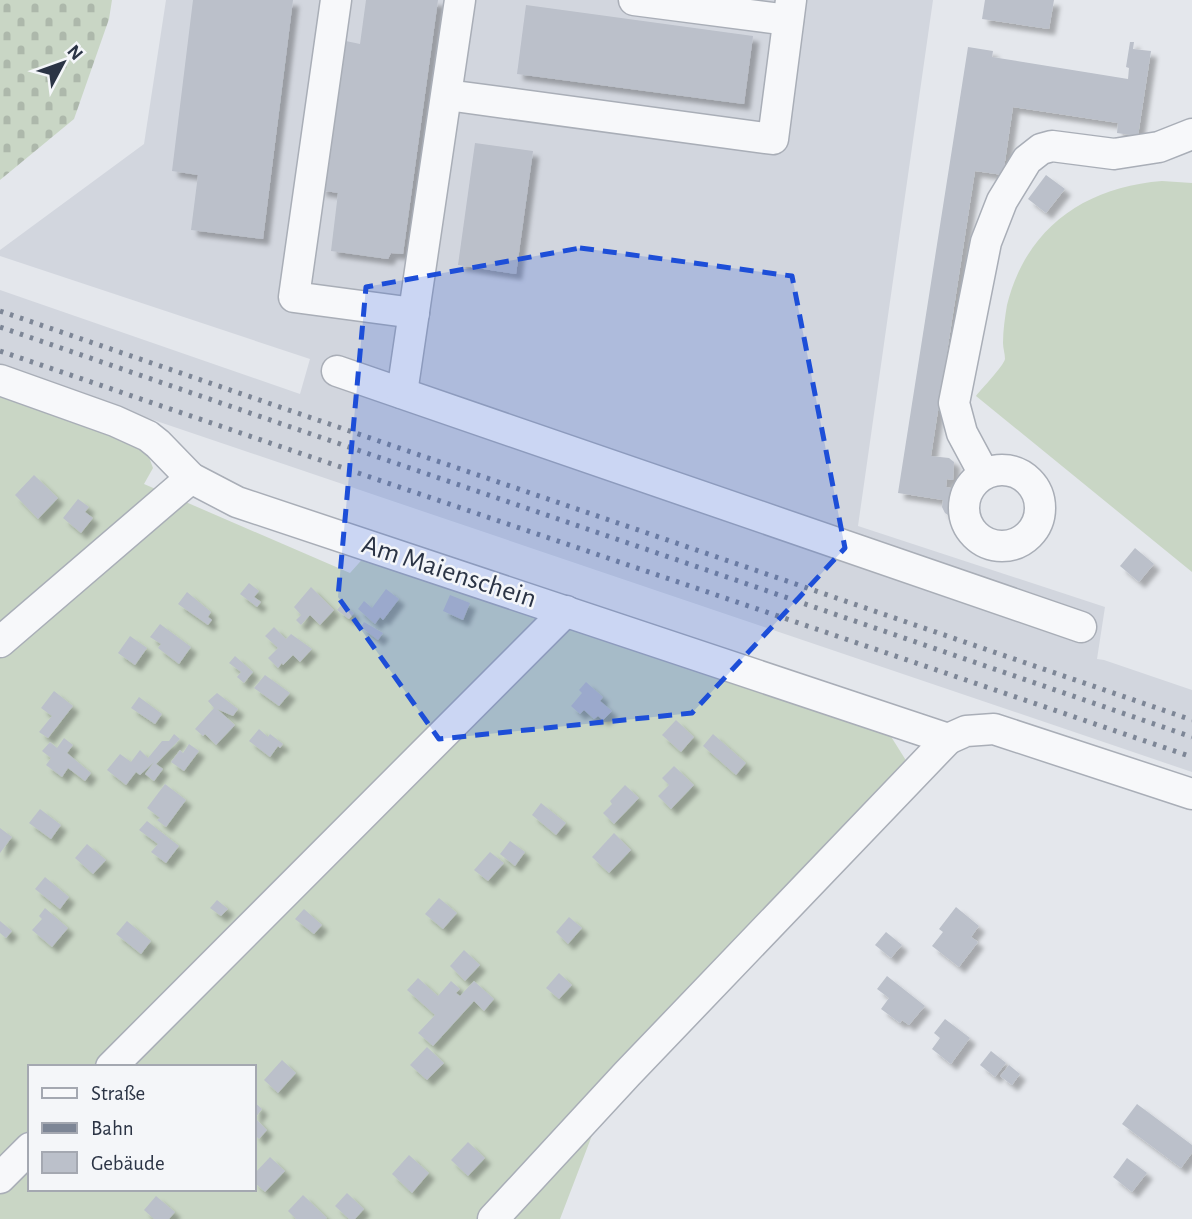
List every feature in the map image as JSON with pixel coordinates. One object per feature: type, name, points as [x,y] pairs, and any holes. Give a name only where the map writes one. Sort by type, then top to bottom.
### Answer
[{"type":"street","points":[[336,0],[294,297],[414,313]]},
{"type":"street","points":[[402,393],[460,0]]},
{"type":"street","points":[[447,95],[773,139],[789,10],[634,0]]},
{"type":"street","points":[[984,474],[962,433],[954,403],[992,222],[1027,160],[1041,149],[1052,146],[1114,154],[1159,147],[1192,134]]},
{"type":"street","points":[[337,370],[1081,627]]},
{"type":"street","name":"Am Maienschein","points":[[0,380],[115,421],[148,436],[191,478],[237,502],[948,739]]},
{"type":"street","points":[[0,642],[191,478]]},
{"type":"street","points":[[113,1065],[566,611]]},
{"type":"street","points":[[493,1219],[627,1074],[948,739],[966,731],[994,729],[1192,794]]},
{"type":"street","points":[[0,1178],[28,1150]]},
{"type":"highlighted area","points":[[580,248],[792,276],[845,548],[692,713],[439,739],[338,597],[366,287]]},
{"type":"shaded area","points":[[166,0],[933,0],[858,526],[1105,607],[1097,659],[1192,690],[1192,772],[0,368],[0,290],[300,394],[310,359],[0,256],[0,250],[144,144]]},
{"type":"green space","points":[[0,0],[112,0],[109,19],[74,119],[0,180]]},
{"type":"green space","points":[[1162,181],[1192,183],[1192,572],[976,396],[1005,359],[1003,338],[1007,305],[1028,254],[1044,234],[1063,216],[1108,192]]},
{"type":"green space","points":[[0,390],[143,441],[153,468],[144,484],[350,573],[367,554],[890,735],[912,770],[617,1070],[560,1219],[0,1219]]},
{"type":"building","points":[[193,0],[293,0],[263,239],[191,230],[198,175],[172,171]]},
{"type":"building","points":[[366,0],[438,0],[403,254],[391,253],[388,259],[331,251],[338,193],[320,190],[341,40],[360,44]]},
{"type":"building","points":[[985,0],[1054,0],[1049,29],[982,19]]},
{"type":"building","points":[[526,5],[753,36],[744,104],[517,74]]},
{"type":"building","points":[[1130,42],[1134,42],[1133,49],[1151,51],[1138,136],[1117,133],[1118,123],[1013,107],[1003,175],[975,171],[931,456],[949,458],[954,462],[953,480],[947,479],[946,487],[959,490],[955,513],[945,513],[943,500],[898,493],[968,47],[993,51],[992,57],[1128,79],[1129,68],[1126,67]]},
{"type":"building","points":[[475,143],[533,151],[516,274],[458,265]]},
{"type":"building","points":[[1046,175],[1065,189],[1046,213],[1028,199]]},
{"type":"building","points":[[34,475],[58,498],[38,519],[15,495]]},
{"type":"building","points":[[78,499],[89,507],[85,512],[93,518],[81,533],[63,518]]},
{"type":"building","points":[[1135,548],[1154,564],[1139,582],[1120,566]]},
{"type":"building","points":[[249,583],[259,591],[254,597],[261,602],[257,607],[240,594]]},
{"type":"building","points":[[311,587],[334,610],[320,625],[310,615],[301,625],[296,620],[301,615],[294,607]]},
{"type":"building","points":[[386,589],[399,599],[383,620],[380,617],[375,624],[358,609],[364,601],[372,608]]},
{"type":"building","points":[[187,592],[211,612],[208,617],[212,620],[208,625],[178,604]]},
{"type":"building","points":[[450,595],[470,603],[463,620],[443,611]]},
{"type":"building","points":[[342,604],[354,613],[349,619],[337,610]]},
{"type":"building","points":[[364,622],[383,633],[378,640],[361,627]]},
{"type":"building","points":[[160,624],[191,647],[179,664],[158,648],[161,644],[150,637]]},
{"type":"building","points":[[274,627],[286,639],[291,634],[312,649],[300,662],[293,655],[278,668],[268,658],[278,648],[265,636]]},
{"type":"building","points":[[130,636],[147,648],[135,665],[118,653]]},
{"type":"building","points":[[235,656],[253,672],[244,683],[237,677],[241,672],[229,663]]},
{"type":"building","points":[[265,675],[290,693],[279,706],[254,688]]},
{"type":"building","points":[[586,682],[603,697],[600,701],[612,711],[603,720],[598,716],[594,719],[584,710],[580,714],[571,706],[582,693],[579,690]]},
{"type":"building","points":[[54,691],[73,706],[48,738],[39,732],[52,716],[41,708]]},
{"type":"building","points":[[217,693],[238,709],[233,716],[217,709],[235,725],[216,745],[195,729],[214,708],[208,701]]},
{"type":"building","points":[[139,697],[162,714],[155,724],[131,708]]},
{"type":"building","points":[[676,720],[694,737],[681,752],[662,735]]},
{"type":"building","points":[[259,729],[283,744],[280,748],[278,746],[270,757],[249,741]]},
{"type":"building","points":[[174,734],[180,739],[156,764],[163,769],[154,781],[145,774],[154,762],[140,775],[136,772],[126,785],[107,770],[120,754],[131,762],[140,750],[148,758],[162,741],[169,741]]},
{"type":"building","points":[[713,734],[746,763],[736,775],[703,746]]},
{"type":"building","points":[[64,738],[73,745],[67,753],[91,773],[85,781],[68,768],[62,777],[46,765],[51,758],[42,751],[50,742],[57,748]]},
{"type":"building","points":[[189,744],[199,751],[184,771],[171,762],[180,750],[183,753]]},
{"type":"building","points":[[674,766],[694,785],[671,809],[658,796],[669,785],[662,778]]},
{"type":"building","points":[[165,784],[186,800],[166,827],[157,820],[160,818],[147,808]]},
{"type":"building","points":[[625,785],[639,798],[614,824],[603,813]]},
{"type":"building","points":[[541,803],[566,823],[556,835],[532,815]]},
{"type":"building","points":[[40,809],[61,825],[51,839],[29,823]]},
{"type":"building","points":[[147,821],[179,846],[166,863],[151,852],[158,844],[139,830]]},
{"type":"building","points":[[0,828],[12,837],[0,853]]},
{"type":"building","points":[[614,833],[631,850],[609,873],[592,857]]},
{"type":"building","points":[[510,841],[525,852],[515,866],[500,854]]},
{"type":"building","points":[[87,844],[106,860],[93,874],[75,858]]},
{"type":"building","points":[[490,852],[504,863],[488,881],[474,870]]},
{"type":"building","points":[[45,877],[69,897],[60,909],[35,889]]},
{"type":"building","points":[[439,898],[457,913],[443,929],[425,914]]},
{"type":"building","points":[[217,900],[228,909],[221,916],[210,908]]},
{"type":"building","points":[[956,907],[979,926],[971,937],[978,942],[959,967],[932,946],[943,932],[939,929]]},
{"type":"building","points":[[45,908],[68,928],[52,947],[32,930],[42,919],[39,916]]},
{"type":"building","points":[[304,909],[322,925],[314,934],[295,919]]},
{"type":"building","points":[[569,917],[582,928],[568,944],[556,932]]},
{"type":"building","points":[[0,921],[12,931],[6,938],[0,933]]},
{"type":"building","points":[[127,921],[151,941],[141,954],[116,934]]},
{"type":"building","points":[[886,932],[902,945],[891,958],[875,945]]},
{"type":"building","points":[[464,950],[480,965],[465,981],[450,966]]},
{"type":"building","points":[[559,973],[572,985],[559,999],[546,988]]},
{"type":"building","points":[[887,976],[925,1006],[909,1025],[902,1020],[900,1023],[881,1009],[889,998],[877,989]]},
{"type":"building","points":[[418,978],[438,996],[451,981],[460,989],[456,993],[460,996],[474,981],[494,999],[484,1011],[474,1001],[433,1046],[418,1033],[435,1015],[407,990]]},
{"type":"building","points":[[945,1019],[970,1038],[951,1064],[932,1049],[940,1038],[934,1033]]},
{"type":"building","points":[[427,1047],[444,1063],[427,1080],[410,1065]]},
{"type":"building","points":[[991,1051],[1006,1063],[995,1077],[980,1065]]},
{"type":"building","points":[[282,1060],[296,1073],[278,1093],[264,1080]]},
{"type":"building","points":[[1009,1065],[1020,1074],[1012,1085],[1000,1076]]},
{"type":"building","points":[[256,1104],[262,1109],[256,1117]]},
{"type":"building","points":[[1137,1104],[1192,1145],[1192,1153],[1181,1168],[1122,1124]]},
{"type":"building","points":[[256,1119],[267,1130],[259,1139],[256,1136]]},
{"type":"building","points":[[468,1142],[485,1158],[468,1176],[451,1160]]},
{"type":"building","points":[[409,1155],[429,1173],[412,1193],[392,1174]]},
{"type":"building","points":[[270,1157],[285,1171],[265,1192],[256,1184],[256,1172]]},
{"type":"building","points":[[1127,1158],[1147,1173],[1132,1192],[1113,1177]]},
{"type":"building","points":[[347,1193],[364,1209],[355,1219],[349,1219],[335,1206]]},
{"type":"building","points":[[303,1195],[327,1218],[296,1219],[288,1211]]},
{"type":"building","points":[[156,1196],[175,1212],[169,1219],[154,1219],[144,1210]]},
{"type":"railway","points":[[0,311],[1192,720]]},
{"type":"railway","points":[[0,327],[1192,737]]},
{"type":"railway","points":[[0,351],[1192,757]]}]
